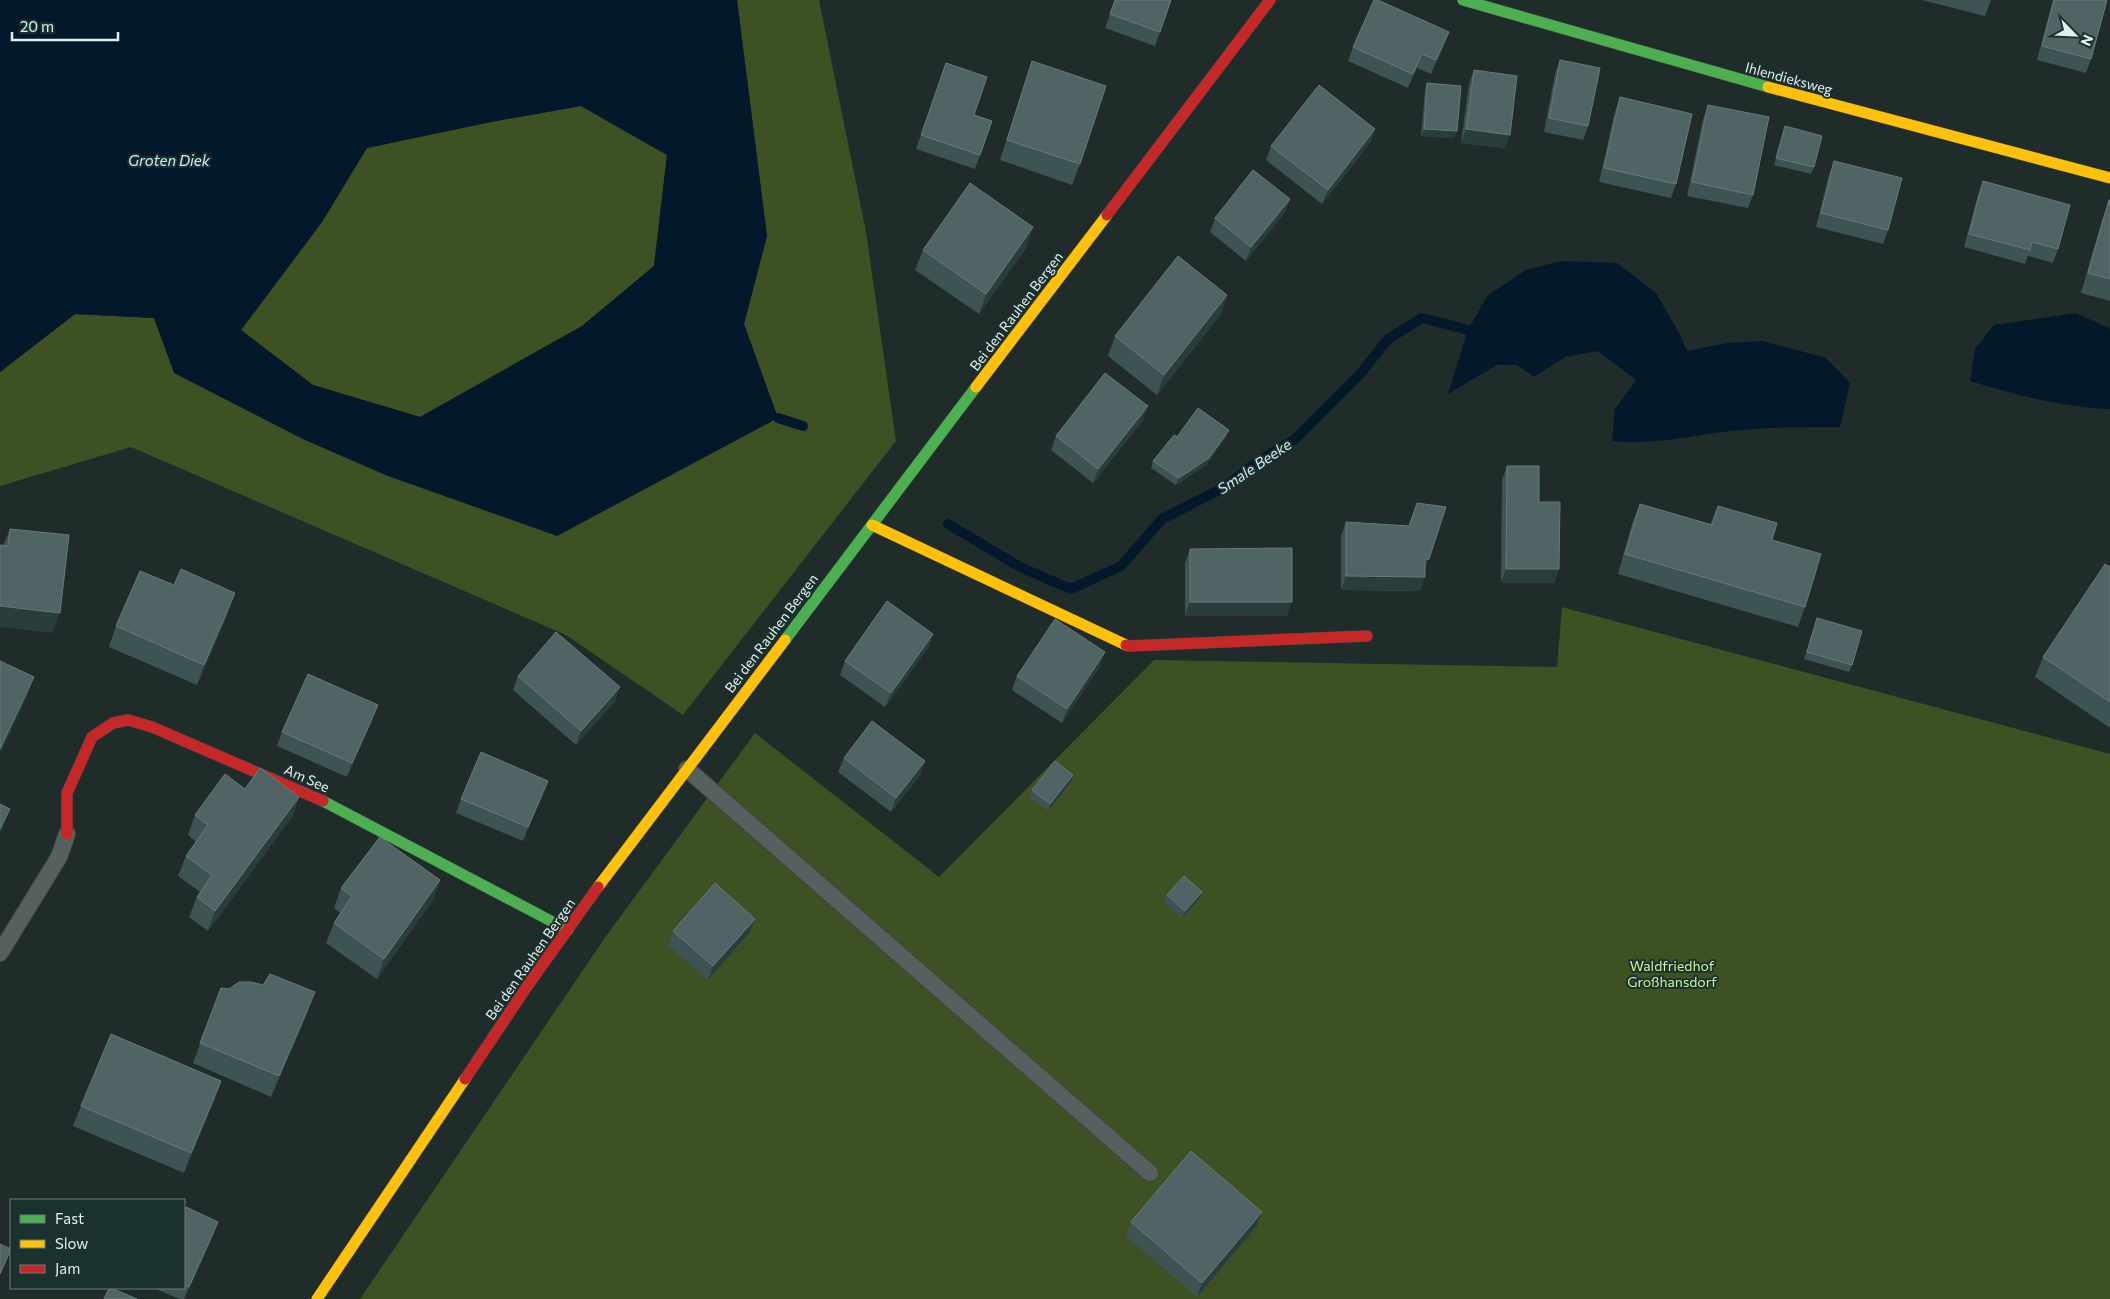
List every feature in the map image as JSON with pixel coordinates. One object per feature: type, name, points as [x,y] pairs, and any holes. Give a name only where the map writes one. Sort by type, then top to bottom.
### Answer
[{"type":"street","name":"Bei den Rauhen Bergen","points":[[317,1299],[528,985],[611,869],[1270,0]]},
{"type":"street","name":"Ihlendieksweg","points":[[1463,0],[1664,59],[1884,120],[2110,178]]},
{"type":"street","points":[[872,525],[1129,646],[1367,636]]},
{"type":"street","name":"Am See","points":[[66,834],[67,793],[92,737],[113,723],[128,720],[152,727],[337,807],[568,930]]},
{"type":"lane","points":[[688,769],[1150,1173]]},
{"type":"lane","points":[[0,953],[59,857],[66,834]]},
{"type":"green space","points":[[737,0],[819,0],[866,232],[896,441],[683,715],[566,635],[131,447],[0,486],[0,372],[75,314],[154,318],[175,373],[303,439],[388,476],[778,419],[744,324],[767,236]]},
{"type":"green space","points":[[581,106],[667,155],[654,266],[582,326],[420,417],[313,385],[241,330],[322,222],[367,148],[491,122]]},
{"type":"green space","name":"Waldfriedhof Großhansdorf","points":[[1562,607],[2110,754],[2110,1299],[360,1299],[604,939],[755,733],[939,877],[1154,660],[1557,667]]},
{"type":"water","name":"Groten Diek","points":[[0,0],[737,0],[767,236],[744,324],[778,418],[557,536],[388,476],[303,439],[174,373],[154,318],[75,314],[0,372]],"holes":[[[581,106],[667,155],[654,266],[582,326],[420,417],[313,385],[241,330],[322,222],[367,148],[491,122]]]},
{"type":"water","points":[[1562,261],[1617,263],[1656,293],[1687,351],[1727,343],[1763,341],[1826,358],[1850,383],[1840,427],[1752,429],[1654,441],[1612,441],[1615,409],[1636,380],[1598,351],[1565,357],[1534,377],[1517,365],[1497,365],[1448,394],[1468,330],[1487,296],[1526,270]]},
{"type":"water","points":[[2076,313],[2110,329],[2110,409],[2074,406],[2039,400],[1970,381],[1975,349],[1994,325]]},
{"type":"building","points":[[1115,0],[1171,0],[1160,32],[1110,14]]},
{"type":"building","points":[[1374,0],[1378,0],[1449,32],[1436,60],[1422,54],[1413,74],[1353,47]]},
{"type":"building","points":[[2054,0],[2107,0],[2091,59],[2042,46]]},
{"type":"building","points":[[1560,60],[1600,68],[1588,126],[1549,118]]},
{"type":"building","points":[[1032,61],[1106,86],[1080,164],[1007,140]]},
{"type":"building","points":[[946,63],[987,77],[974,115],[992,121],[980,155],[921,135]]},
{"type":"building","points":[[1474,70],[1517,76],[1510,135],[1466,129]]},
{"type":"building","points":[[1427,83],[1461,86],[1457,131],[1424,129]]},
{"type":"building","points":[[1319,85],[1375,129],[1328,190],[1271,146]]},
{"type":"building","points":[[1620,97],[1692,114],[1676,184],[1604,168]]},
{"type":"building","points":[[1708,105],[1769,117],[1753,195],[1692,182]]},
{"type":"building","points":[[1785,126],[1822,136],[1814,167],[1776,158]]},
{"type":"building","points":[[1834,161],[1902,178],[1888,230],[1821,213]]},
{"type":"building","points":[[1253,170],[1290,199],[1251,247],[1215,218]]},
{"type":"building","points":[[1983,181],[2070,205],[2058,249],[2032,242],[2030,250],[1969,234]]},
{"type":"building","points":[[970,183],[1033,227],[986,294],[923,250]]},
{"type":"building","points":[[2110,200],[2110,279],[2088,273]]},
{"type":"building","points":[[1178,256],[1227,295],[1164,375],[1115,336]]},
{"type":"building","points":[[1105,373],[1148,406],[1098,469],[1056,436]]},
{"type":"building","points":[[1198,408],[1229,430],[1209,458],[1179,478],[1153,461],[1174,435],[1177,437]]},
{"type":"building","points":[[1507,466],[1539,466],[1539,502],[1560,502],[1559,569],[1506,569]]},
{"type":"building","points":[[1417,503],[1446,507],[1429,559],[1425,560],[1425,577],[1346,576],[1346,522],[1409,526]]},
{"type":"building","points":[[1640,504],[1712,525],[1718,506],[1777,523],[1772,540],[1821,554],[1805,607],[1625,554]]},
{"type":"building","points":[[10,529],[69,535],[60,613],[0,606],[0,545],[8,546]]},
{"type":"building","points":[[1292,548],[1292,602],[1190,602],[1190,549]]},
{"type":"building","points":[[2105,564],[2110,567],[2110,702],[2043,657]]},
{"type":"building","points":[[181,569],[235,593],[204,665],[116,626],[140,571],[174,585]]},
{"type":"building","points":[[887,601],[933,634],[891,693],[845,661]]},
{"type":"building","points":[[1817,618],[1862,631],[1852,665],[1807,652]]},
{"type":"building","points":[[1055,619],[1105,652],[1067,709],[1017,676]]},
{"type":"building","points":[[556,632],[620,687],[581,731],[518,676]]},
{"type":"building","points":[[0,661],[34,677],[0,749]]},
{"type":"building","points":[[308,674],[378,705],[352,763],[282,732]]},
{"type":"building","points":[[872,721],[925,761],[896,798],[844,758]]},
{"type":"building","points":[[481,752],[548,781],[528,827],[461,799]]},
{"type":"building","points":[[1055,761],[1073,775],[1050,804],[1032,790]]},
{"type":"building","points":[[260,768],[299,797],[215,911],[197,897],[212,875],[186,856],[208,825],[195,815],[225,774],[245,789]]},
{"type":"building","points":[[0,804],[10,809],[0,829]]},
{"type":"building","points":[[380,837],[440,880],[384,959],[334,923],[352,896],[341,888]]},
{"type":"building","points":[[1184,876],[1202,892],[1185,911],[1167,895]]},
{"type":"building","points":[[715,883],[755,919],[713,966],[673,931]]},
{"type":"building","points":[[270,974],[315,992],[279,1076],[200,1043],[221,988],[229,989],[239,982],[263,985]]},
{"type":"building","points":[[111,1034],[221,1081],[191,1153],[81,1106]]},
{"type":"building","points":[[1191,1151],[1262,1212],[1202,1283],[1131,1222]]},
{"type":"building","points":[[186,1207],[218,1222],[189,1287],[185,1285]]},
{"type":"building","points":[[0,1244],[10,1249],[10,1251],[0,1274]]},
{"type":"building","points":[[109,1289],[113,1289],[137,1299],[104,1299]]},
{"type":"waterway","name":"Smale Beeke","points":[[948,524],[1020,567],[1071,589],[1121,566],[1162,519],[1225,487],[1253,465],[1295,439],[1361,373],[1388,339],[1422,318],[1468,330]]},
{"type":"waterway","name":"Smale Beeke","points":[[778,418],[803,426]]},
{"type":"traffic: fast","points":[[1463,0],[1768,87]]},
{"type":"traffic: fast","points":[[785,640],[976,387]]},
{"type":"traffic: fast","points":[[323,801],[568,930]]},
{"type":"traffic: slow","points":[[1768,87],[2110,178]]},
{"type":"traffic: slow","points":[[976,387],[1107,215]]},
{"type":"traffic: slow","points":[[872,525],[1126,645]]},
{"type":"traffic: slow","points":[[598,887],[785,640]]},
{"type":"traffic: slow","points":[[317,1299],[465,1079]]},
{"type":"traffic: jam","points":[[1107,215],[1270,0]]},
{"type":"traffic: jam","points":[[1126,645],[1367,636]]},
{"type":"traffic: jam","points":[[67,834],[67,793],[92,737],[113,723],[128,720],[152,727],[323,801]]},
{"type":"traffic: jam","points":[[465,1079],[528,985],[598,887]]}]
